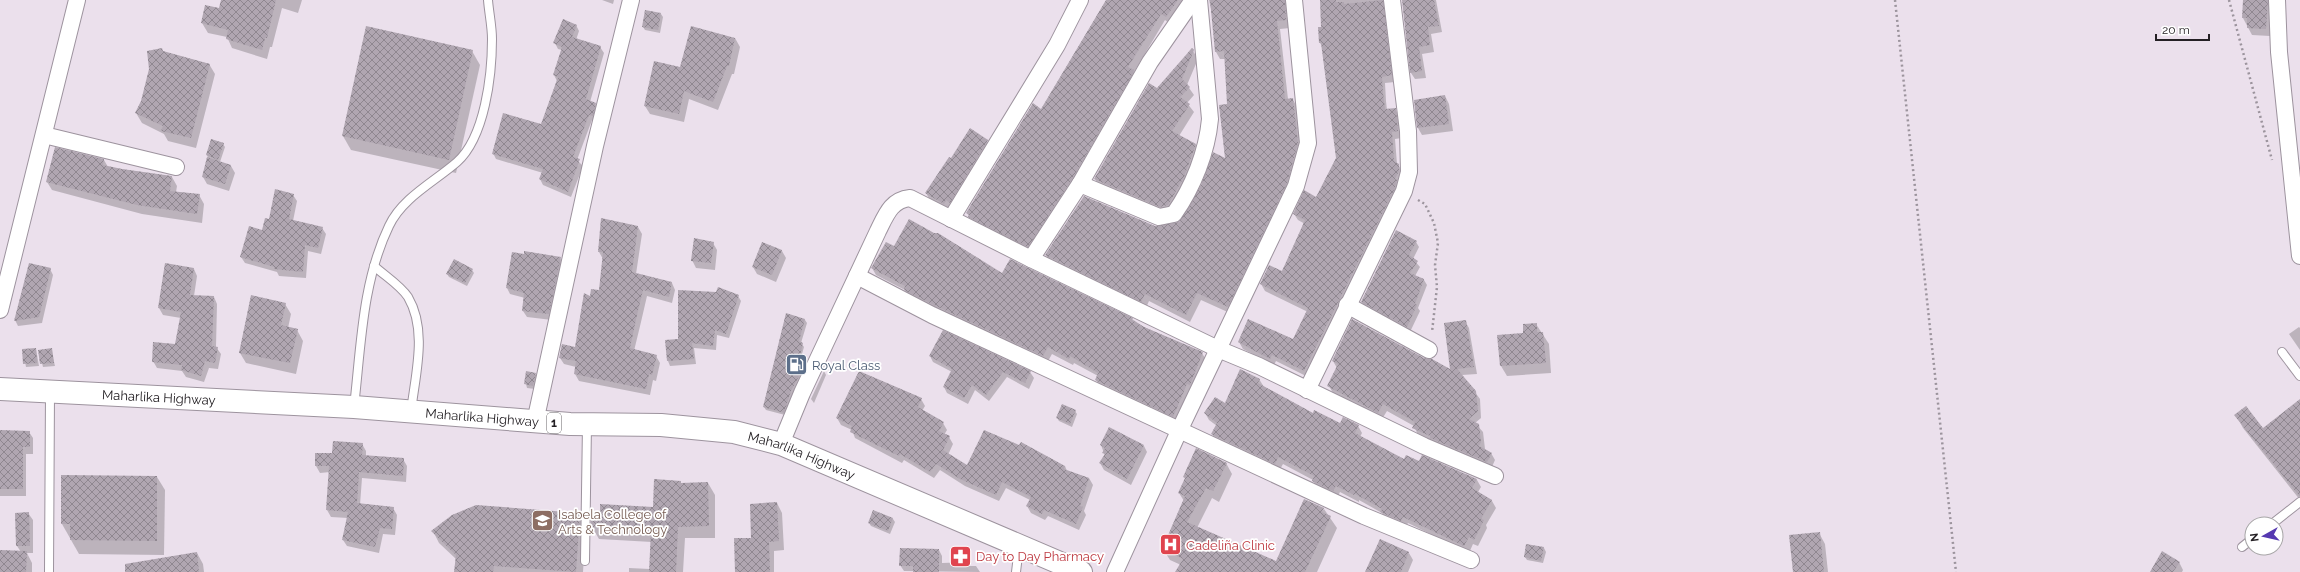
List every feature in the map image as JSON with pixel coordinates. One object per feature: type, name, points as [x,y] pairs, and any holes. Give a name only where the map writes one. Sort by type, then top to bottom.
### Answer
[{"type":"main road","name":"Maharlika Highway","points":[[0,389],[50,390],[354,407],[535,422],[661,425],[734,432],[781,444],[1019,547],[1081,572]]},
{"type":"street","points":[[0,310],[76,0]]},
{"type":"street","points":[[535,422],[595,146],[631,0]]},
{"type":"street","points":[[951,219],[1057,45],[1080,0]]},
{"type":"street","points":[[1031,260],[1080,184],[1150,62],[1193,0]]},
{"type":"street","points":[[1080,184],[1159,216],[1174,214],[1180,205],[1202,157],[1208,138],[1210,119],[1199,0]]},
{"type":"street","points":[[1115,572],[1179,431],[1296,186],[1304,164],[1308,143],[1294,0]]},
{"type":"street","points":[[1307,390],[1404,191],[1409,172],[1408,131],[1392,0]]},
{"type":"street","points":[[2277,0],[2279,60],[2300,256]]},
{"type":"street","points":[[44,135],[176,167]]},
{"type":"street","points":[[781,444],[802,393],[888,212],[897,201],[910,198],[1031,260],[1218,349],[1259,366],[1424,446],[1495,476]]},
{"type":"street","points":[[857,276],[932,315],[1179,431],[1364,516],[1471,560]]},
{"type":"street","points":[[1347,306],[1429,350]]},
{"type":"lane","points":[[354,407],[367,292],[374,266],[389,225],[410,198],[458,160],[474,137],[490,75],[492,38],[488,0]]},
{"type":"lane","points":[[374,266],[401,288],[416,314],[419,338],[411,412]]},
{"type":"lane","points":[[2282,352],[2300,376]]},
{"type":"lane","points":[[49,572],[50,390]]},
{"type":"lane","points":[[585,561],[587,424]]},
{"type":"lane","points":[[2282,516],[2300,502]]},
{"type":"lane","points":[[1016,572],[1019,547]]},
{"type":"path","points":[[1896,0],[1956,572]]},
{"type":"path","points":[[2229,0],[2273,165]]},
{"type":"path","points":[[1404,191],[1425,204],[1434,223],[1438,243],[1435,265],[1437,286],[1429,350]]},
{"type":"building","points":[[221,0],[276,0],[267,38],[265,38],[262,50],[226,39],[228,30],[201,23],[205,5],[219,8]]},
{"type":"building","points":[[1106,0],[1178,0],[1166,17],[1161,14],[1128,67],[1134,70],[1133,73],[1072,179],[1028,247],[968,217],[969,215],[966,213],[1033,103],[1041,109]]},
{"type":"building","points":[[1210,0],[1285,0],[1286,20],[1277,21],[1285,99],[1293,98],[1298,143],[1287,183],[1228,307],[1197,293],[1186,315],[1145,294],[1141,302],[1045,255],[1084,196],[1155,226],[1179,222],[1201,185],[1213,152],[1225,158],[1219,105],[1227,104],[1224,51],[1215,52]]},
{"type":"building","points":[[1320,0],[1336,0],[1336,2],[1344,2],[1344,4],[1383,0],[1392,75],[1382,77],[1383,93],[1385,109],[1396,108],[1398,131],[1392,132],[1394,161],[1399,164],[1399,171],[1395,179],[1397,180],[1395,188],[1304,371],[1272,355],[1270,359],[1238,342],[1248,319],[1293,339],[1308,308],[1260,284],[1269,265],[1282,271],[1305,220],[1293,214],[1304,190],[1316,197],[1336,158],[1321,43],[1319,43],[1318,27],[1321,27]]},
{"type":"building","points":[[1402,0],[1434,0],[1439,26],[1428,27],[1430,45],[1419,47],[1422,71],[1410,73]]},
{"type":"building","points":[[2243,0],[2268,0],[2266,29],[2247,28],[2247,18],[2242,18]]},
{"type":"building","points":[[645,10],[661,13],[658,30],[642,27]]},
{"type":"building","points":[[563,19],[577,25],[572,37],[601,46],[586,99],[596,103],[593,116],[589,115],[573,157],[580,159],[568,192],[539,179],[543,169],[492,154],[503,113],[541,124],[558,77],[553,75],[562,47],[553,43]]},
{"type":"building","points":[[366,26],[473,50],[449,160],[342,136]]},
{"type":"building","points":[[691,26],[735,38],[729,66],[727,66],[713,102],[684,91],[679,114],[644,106],[654,61],[680,67]]},
{"type":"building","points":[[162,48],[163,51],[210,64],[191,138],[161,131],[163,126],[135,113],[141,101],[149,69],[147,51]]},
{"type":"building","points":[[1192,48],[1194,50],[1182,79],[1190,87],[1180,97],[1190,104],[1172,131],[1196,144],[1184,177],[1168,205],[1160,207],[1094,179],[1149,83],[1157,88]]},
{"type":"building","points":[[1445,95],[1449,124],[1417,128],[1414,100]]},
{"type":"building","points":[[970,128],[988,140],[950,203],[946,200],[944,204],[925,193],[949,157],[951,158]]},
{"type":"building","points":[[211,139],[224,143],[218,160],[206,155]]},
{"type":"building","points":[[55,147],[104,159],[103,165],[172,176],[170,191],[200,194],[197,214],[137,205],[46,182]]},
{"type":"building","points":[[207,157],[231,165],[225,184],[202,177]]},
{"type":"building","points":[[275,189],[294,194],[289,219],[323,227],[318,248],[305,245],[303,272],[274,269],[274,267],[240,257],[249,226],[262,230],[265,218],[269,219]]},
{"type":"building","points":[[601,218],[638,226],[632,272],[672,282],[669,297],[643,290],[630,348],[657,355],[652,375],[649,374],[646,389],[574,374],[576,361],[559,358],[562,344],[575,347],[584,293],[590,296],[591,289],[599,290],[603,252],[598,252]]},
{"type":"building","points":[[909,219],[934,233],[938,233],[1002,273],[1010,259],[1133,318],[1132,320],[1144,327],[1203,352],[1190,385],[1187,384],[1173,417],[1095,380],[1098,373],[1070,356],[1069,359],[1048,347],[1043,356],[904,290],[905,286],[871,268],[886,242],[894,246]]},
{"type":"building","points":[[1396,230],[1417,241],[1409,255],[1418,261],[1410,273],[1424,279],[1415,304],[1417,305],[1407,327],[1361,302]]},
{"type":"building","points":[[694,238],[714,242],[711,263],[691,261]]},
{"type":"building","points":[[762,242],[782,250],[772,275],[752,267]]},
{"type":"building","points":[[524,251],[561,257],[549,314],[522,311],[524,293],[506,288],[512,252],[524,254]]},
{"type":"building","points":[[454,259],[473,269],[465,283],[446,274]]},
{"type":"building","points":[[29,263],[51,268],[39,317],[14,321]]},
{"type":"building","points":[[165,263],[194,268],[190,295],[214,296],[212,346],[218,347],[215,363],[205,361],[201,376],[181,370],[182,365],[152,362],[153,342],[175,344],[181,312],[158,308]]},
{"type":"building","points":[[718,287],[739,295],[726,334],[715,330],[713,346],[692,343],[694,359],[667,361],[665,340],[678,339],[678,290],[716,292]]},
{"type":"building","points":[[251,295],[286,303],[281,325],[298,329],[290,363],[239,353]]},
{"type":"building","points":[[786,313],[805,319],[799,341],[803,343],[799,360],[806,363],[791,391],[784,413],[763,407]]},
{"type":"building","points":[[1352,319],[1424,358],[1432,359],[1450,369],[1444,323],[1466,320],[1474,367],[1457,369],[1476,391],[1478,411],[1469,419],[1479,424],[1481,442],[1479,446],[1492,453],[1487,462],[1430,438],[1430,436],[1412,428],[1415,422],[1383,404],[1378,413],[1327,386],[1338,364],[1332,361]]},
{"type":"building","points":[[1537,323],[1537,332],[1543,332],[1546,363],[1500,366],[1497,335],[1523,333],[1523,324]]},
{"type":"building","points":[[943,330],[1031,371],[1025,383],[1003,372],[986,395],[972,385],[964,398],[943,387],[952,369],[929,356]]},
{"type":"building","points":[[36,348],[37,363],[23,364],[22,349]]},
{"type":"building","points":[[52,348],[54,363],[40,364],[38,350]]},
{"type":"building","points":[[1240,369],[1260,379],[1258,383],[1313,413],[1314,410],[1340,423],[1343,417],[1359,425],[1355,433],[1404,459],[1406,455],[1419,461],[1422,455],[1477,479],[1472,488],[1492,500],[1481,519],[1484,520],[1474,540],[1469,537],[1464,546],[1403,517],[1401,521],[1380,512],[1382,509],[1355,494],[1354,495],[1336,486],[1333,491],[1312,481],[1314,476],[1278,457],[1275,464],[1211,434],[1217,423],[1204,413],[1215,397],[1225,403]]},
{"type":"building","points":[[526,371],[536,373],[533,386],[524,384]]},
{"type":"building","points":[[859,371],[922,398],[918,407],[944,422],[939,431],[950,436],[943,450],[967,465],[984,430],[1019,445],[1021,442],[1065,466],[1064,469],[1089,478],[1080,506],[1083,507],[1076,524],[1044,510],[1042,514],[1026,506],[1031,497],[1002,482],[996,495],[960,479],[936,464],[930,472],[900,454],[899,456],[850,432],[852,426],[836,418]]},
{"type":"building","points":[[2300,399],[2300,497],[2234,415],[2246,406],[2263,428]]},
{"type":"building","points":[[1062,404],[1076,410],[1070,424],[1056,418]]},
{"type":"building","points":[[1109,427],[1144,445],[1127,479],[1099,463],[1105,454],[1102,453],[1105,448],[1100,445]]},
{"type":"building","points":[[0,430],[30,431],[30,447],[23,447],[23,489],[0,489]]},
{"type":"building","points":[[333,441],[363,443],[362,455],[404,458],[403,476],[359,472],[357,503],[394,507],[392,529],[380,528],[375,547],[342,540],[348,512],[326,510],[329,466],[315,466],[315,453],[332,453]]},
{"type":"building","points":[[1196,448],[1227,463],[1213,491],[1206,488],[1187,522],[1276,561],[1304,499],[1324,508],[1322,512],[1331,516],[1305,572],[1175,572],[1183,559],[1162,549],[1185,496],[1178,493],[1185,478],[1183,477]]},
{"type":"building","points":[[61,475],[157,476],[157,541],[70,540],[70,524],[61,524]]},
{"type":"building","points":[[654,479],[681,481],[681,483],[708,482],[709,526],[678,527],[676,572],[649,572],[651,530],[591,527],[591,514],[600,514],[600,504],[653,507]]},
{"type":"building","points":[[777,502],[779,541],[769,542],[770,572],[735,572],[734,538],[751,538],[750,504]]},
{"type":"building","points":[[476,505],[580,513],[576,572],[494,566],[493,572],[454,572],[456,555],[431,531],[452,515]]},
{"type":"building","points":[[873,510],[893,518],[888,531],[868,523]]},
{"type":"building","points":[[29,512],[30,546],[16,546],[15,513]]},
{"type":"building","points":[[1820,532],[1824,572],[1793,572],[1789,535]]},
{"type":"building","points":[[1380,539],[1409,552],[1401,572],[1365,572]]},
{"type":"building","points":[[1526,544],[1544,547],[1541,561],[1524,557]]},
{"type":"building","points":[[900,548],[939,549],[939,572],[913,572],[913,566],[899,566]]},
{"type":"building","points":[[0,550],[27,551],[26,572],[0,572]]},
{"type":"building","points":[[2162,551],[2180,562],[2173,572],[2150,572]]},
{"type":"building","points":[[197,552],[199,572],[125,572],[125,564]]},
{"type":"place","name":"Royal Class","points":[[796,365]]},
{"type":"place","name":"Isabela College of Arts & Technology","points":[[543,521]]},
{"type":"place","name":"Cadeliña Clinic","points":[[1170,545]]},
{"type":"place","name":"Day to Day Pharmacy","points":[[960,556]]}]
